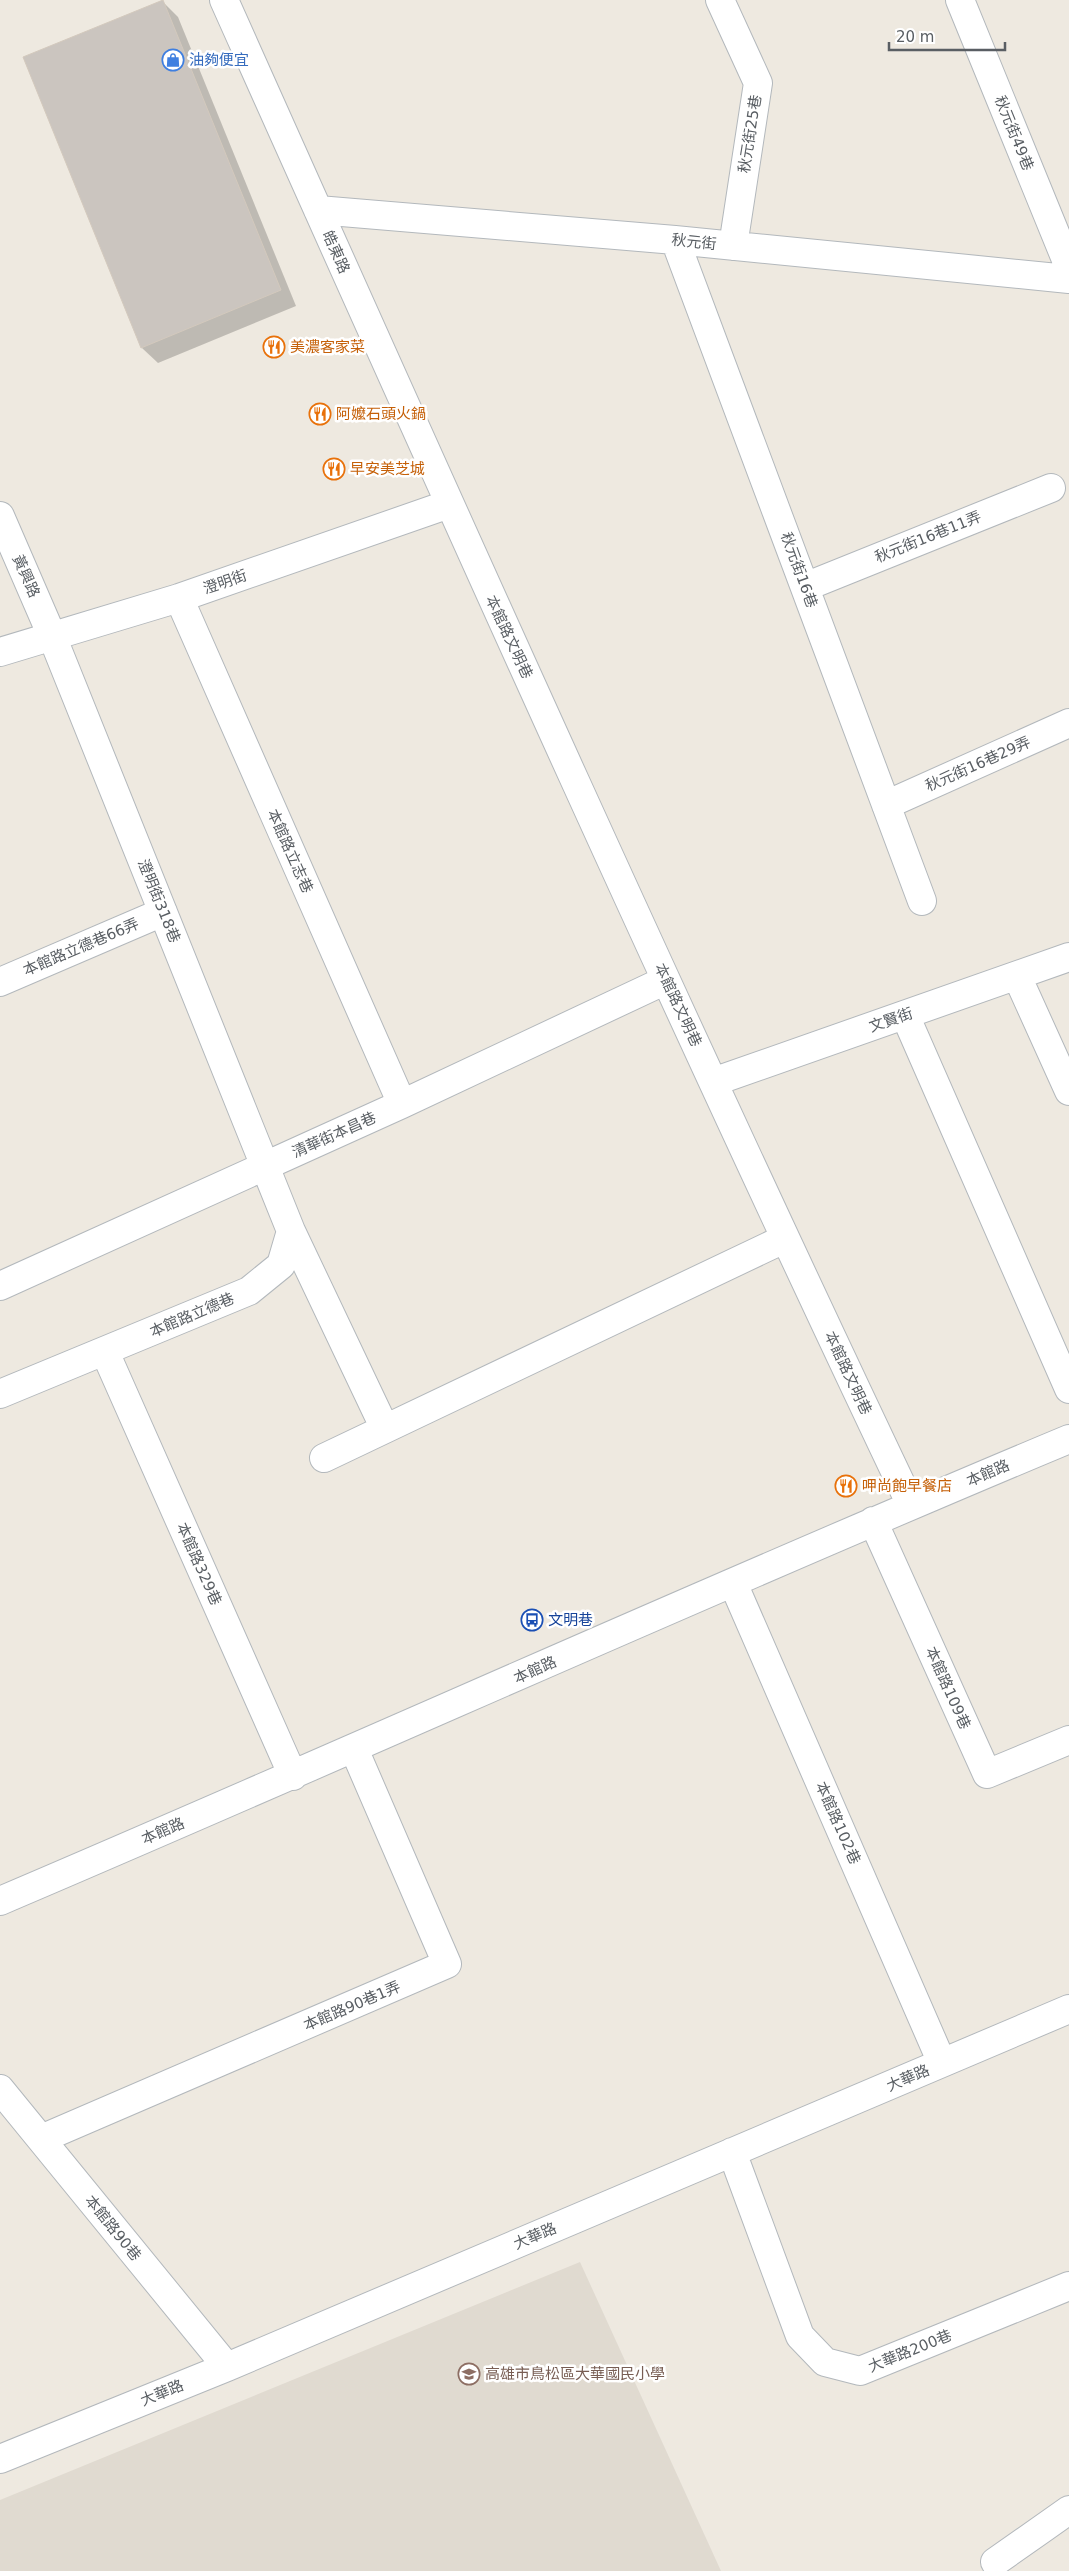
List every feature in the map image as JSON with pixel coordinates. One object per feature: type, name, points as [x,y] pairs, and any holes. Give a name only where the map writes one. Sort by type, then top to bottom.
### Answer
[{"type":"street","name":"皓東路","points":[[224,0],[449,504]]},
{"type":"street","name":"秋元街25巷","points":[[720,0],[758,83],[733,246]]},
{"type":"street","name":"秋元街49巷","points":[[960,0],[1069,267]]},
{"type":"street","name":"秋元街","points":[[318,210],[675,240],[1069,279]]},
{"type":"street","name":"秋元街16巷","points":[[675,240],[922,901]]},
{"type":"street","name":"秋元街16巷11弄","points":[[805,587],[1051,488]]},
{"type":"street","name":"澄明街","points":[[0,652],[179,598],[449,504]]},
{"type":"street","name":"本館路文明巷","points":[[449,504],[784,1239],[910,1505]]},
{"type":"street","name":"黃興路","points":[[0,516],[52,636]]},
{"type":"street","name":"本館路立志巷","points":[[179,598],[402,1104]]},
{"type":"street","name":"澄明街318巷","points":[[52,636],[264,1166]]},
{"type":"street","name":"秋元街16巷29弄","points":[[886,805],[1069,723]]},
{"type":"street","name":"本館路立德巷66弄","points":[[0,982],[163,912]]},
{"type":"street","name":"文賢街","points":[[713,1082],[1069,957]]},
{"type":"street","points":[[1017,976],[1069,1091]]},
{"type":"street","name":"清華街本昌巷","points":[[0,1286],[402,1104],[666,980]]},
{"type":"street","points":[[905,1015],[1069,1389]]},
{"type":"street","points":[[264,1166],[290,1231],[385,1429]]},
{"type":"street","name":"本館路立德巷","points":[[0,1394],[249,1291],[281,1265],[290,1231]]},
{"type":"street","points":[[324,1458],[784,1239]]},
{"type":"street","name":"本館路329巷","points":[[105,1352],[293,1776]]},
{"type":"street","name":"本館路","points":[[0,1901],[293,1776],[910,1505],[1069,1439]]},
{"type":"street","name":"本館路109巷","points":[[873,1521],[987,1774],[1069,1740]]},
{"type":"street","name":"本館路102巷","points":[[733,1583],[942,2063]]},
{"type":"street","name":"本館路90巷1弄","points":[[41,2139],[447,1964],[354,1749]]},
{"type":"street","name":"大華路","points":[[0,2459],[227,2367],[1069,2009]]},
{"type":"street","name":"本館路90巷","points":[[0,2089],[227,2367]]},
{"type":"street","name":"大華路200巷","points":[[732,2152],[800,2336],[825,2362],[860,2371],[1069,2286]]},
{"type":"street","points":[[995,2562],[1069,2510]]},
{"type":"shaded area","name":"高雄市鳥松區大華國民小學","points":[[580,2262],[721,2571],[0,2571],[0,2500]]},
{"type":"building","points":[[163,0],[281,290],[141,348],[23,57]]},
{"type":"place","name":"油夠便宜","points":[[173,60]]},
{"type":"place","name":"美濃客家菜","points":[[274,347]]},
{"type":"place","name":"阿嬤石頭火鍋","points":[[320,414]]},
{"type":"place","name":"早安美芝城","points":[[334,469]]},
{"type":"place","name":"呷尚飽早餐店","points":[[846,1486]]},
{"type":"place","name":"文明巷","points":[[532,1620]]},
{"type":"place","name":"高雄市鳥松區大華國民小學","points":[[469,2374]]}]
